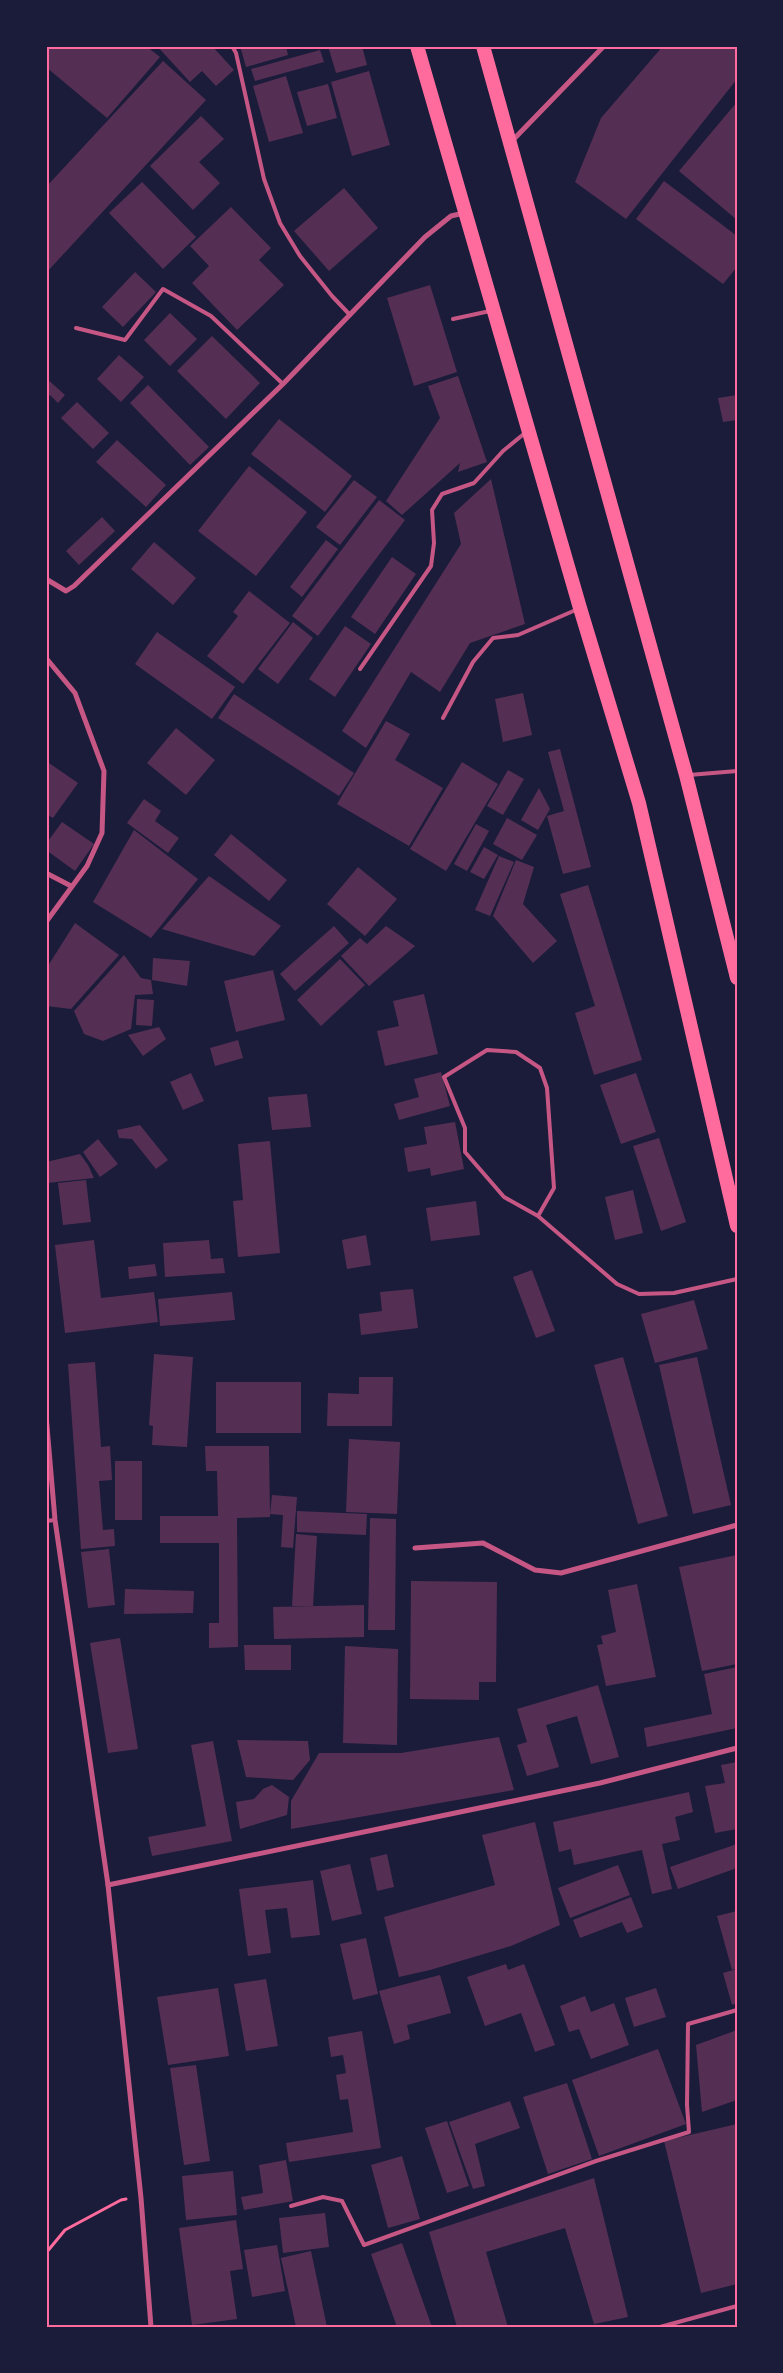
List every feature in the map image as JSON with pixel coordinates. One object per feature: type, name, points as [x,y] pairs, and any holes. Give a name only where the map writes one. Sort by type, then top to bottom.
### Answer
[{"type":"highway","points":[[417,46],[580,608],[639,803],[737,1226]]},
{"type":"highway","points":[[483,46],[686,775],[737,978]]},
{"type":"street","points":[[510,143],[604,46]]},
{"type":"street","points":[[46,579],[66,591],[74,586],[283,384],[425,237],[451,216],[466,212]]},
{"type":"street","points":[[46,658],[75,693],[104,771],[102,833],[87,866],[46,922]]},
{"type":"street","points":[[46,873],[71,886]]},
{"type":"street","points":[[46,1415],[55,1520],[108,1885],[141,2198],[151,2327]]},
{"type":"street","points":[[415,1548],[483,1543],[535,1570],[561,1573],[737,1525]]},
{"type":"street","points":[[108,1885],[600,1783],[737,1748]]},
{"type":"lane","points":[[232,46],[236,52],[264,179],[280,223],[300,256],[350,315]]},
{"type":"lane","points":[[76,328],[124,340],[163,288],[211,316],[283,384]]},
{"type":"lane","points":[[453,319],[494,310]]},
{"type":"lane","points":[[360,669],[432,566],[434,543],[432,510],[442,494],[474,484],[502,451],[529,430]]},
{"type":"lane","points":[[443,718],[473,662],[493,638],[518,635],[580,608]]},
{"type":"lane","points":[[686,775],[737,771]]},
{"type":"lane","points":[[538,1216],[554,1188],[547,1088],[540,1068],[516,1052],[487,1050],[444,1077],[465,1128],[464,1152],[504,1197],[538,1216],[617,1284],[639,1294],[674,1293],[737,1279]]},
{"type":"lane","points":[[46,1521],[55,1520]]},
{"type":"lane","points":[[291,2206],[323,2196],[342,2201],[364,2245],[596,2161],[690,2132],[687,2105],[688,2024],[737,2010]]},
{"type":"lane","points":[[660,2327],[737,2306]]},
{"type":"path","points":[[46,2252],[65,2230],[122,2200],[141,2198]]},
{"type":"building","points":[[46,46],[146,46],[160,57],[107,118],[46,67]]},
{"type":"building","points":[[157,46],[212,46],[234,70],[216,86],[202,71],[190,82]]},
{"type":"building","points":[[240,46],[286,46],[288,55],[246,67]]},
{"type":"building","points":[[328,46],[362,46],[367,65],[336,73]]},
{"type":"building","points":[[663,46],[737,46],[737,79],[626,219],[575,182],[601,118]]},
{"type":"building","points":[[320,50],[324,62],[255,81],[251,69]]},
{"type":"building","points":[[163,61],[206,100],[46,273],[46,187]]},
{"type":"building","points":[[369,71],[390,145],[352,156],[331,82]]},
{"type":"building","points":[[286,76],[303,133],[269,142],[253,86]]},
{"type":"building","points":[[328,84],[337,118],[307,126],[297,92]]},
{"type":"building","points":[[737,102],[737,220],[679,171]]},
{"type":"building","points":[[201,116],[224,139],[199,162],[220,183],[193,210],[150,166]]},
{"type":"building","points":[[664,181],[737,236],[737,267],[723,284],[636,219]]},
{"type":"building","points":[[142,182],[196,237],[163,269],[109,213]]},
{"type":"building","points":[[344,188],[378,228],[329,271],[294,231]]},
{"type":"building","points":[[231,207],[271,248],[259,260],[284,285],[237,330],[192,283],[209,266],[190,246]]},
{"type":"building","points":[[135,272],[156,292],[123,327],[102,307]]},
{"type":"building","points":[[430,285],[457,372],[414,386],[387,298]]},
{"type":"building","points":[[170,313],[197,339],[170,366],[144,340]]},
{"type":"building","points":[[212,336],[260,383],[226,419],[177,371]]},
{"type":"building","points":[[119,355],[144,377],[121,402],[97,379]]},
{"type":"building","points":[[458,376],[487,462],[458,472],[460,463],[402,515],[386,501],[440,418],[428,386]]},
{"type":"building","points":[[46,378],[65,395],[58,403],[50,395],[46,399]]},
{"type":"building","points":[[148,385],[209,447],[190,465],[130,403]]},
{"type":"building","points":[[737,395],[737,420],[723,422],[718,398]]},
{"type":"building","points":[[77,402],[109,433],[93,449],[61,418]]},
{"type":"building","points":[[279,419],[352,476],[325,512],[251,454]]},
{"type":"building","points":[[117,440],[166,485],[146,507],[96,462]]},
{"type":"building","points":[[249,466],[307,512],[256,576],[198,531]]},
{"type":"building","points":[[491,479],[525,624],[470,643],[440,692],[411,672],[366,748],[342,731],[461,544],[454,513]]},
{"type":"building","points":[[354,480],[377,497],[340,545],[316,527]]},
{"type":"building","points":[[379,500],[405,520],[318,636],[292,616]]},
{"type":"building","points":[[102,517],[115,531],[79,565],[66,551]]},
{"type":"building","points":[[326,540],[338,549],[302,597],[290,587]]},
{"type":"building","points":[[154,542],[196,578],[173,605],[131,569]]},
{"type":"building","points":[[392,557],[416,574],[375,634],[351,617]]},
{"type":"building","points":[[249,591],[290,623],[243,684],[207,656],[238,616],[233,612]]},
{"type":"building","points":[[293,622],[313,638],[278,684],[258,669]]},
{"type":"building","points":[[345,626],[371,644],[335,697],[309,679]]},
{"type":"building","points":[[157,632],[235,687],[212,719],[135,664]]},
{"type":"building","points":[[523,693],[532,735],[503,742],[495,699]]},
{"type":"building","points":[[234,694],[354,773],[339,796],[218,718]]},
{"type":"building","points":[[386,721],[410,734],[395,760],[443,788],[409,846],[337,804]]},
{"type":"building","points":[[176,728],[215,760],[186,795],[147,763]]},
{"type":"building","points":[[560,749],[591,867],[563,874],[547,816],[564,811],[548,752]]},
{"type":"building","points":[[46,761],[78,783],[53,818],[46,814]]},
{"type":"building","points":[[462,762],[498,784],[446,871],[410,849]]},
{"type":"building","points":[[508,770],[524,779],[503,815],[487,806]]},
{"type":"building","points":[[539,788],[550,809],[538,830],[521,820]]},
{"type":"building","points":[[144,799],[161,811],[155,821],[179,838],[168,853],[127,823]]},
{"type":"building","points":[[507,818],[537,835],[522,860],[493,844]]},
{"type":"building","points":[[62,822],[94,844],[75,871],[46,850],[46,844]]},
{"type":"building","points":[[476,824],[489,831],[467,871],[454,864]]},
{"type":"building","points":[[134,830],[198,879],[151,938],[93,902]]},
{"type":"building","points":[[231,834],[287,880],[269,901],[214,855]]},
{"type":"building","points":[[484,847],[498,855],[484,879],[470,872]]},
{"type":"building","points":[[499,856],[514,862],[490,916],[475,910]]},
{"type":"building","points":[[516,860],[534,867],[523,904],[557,941],[533,963],[493,916]]},
{"type":"building","points":[[358,867],[397,899],[365,936],[327,904]]},
{"type":"building","points":[[209,876],[281,926],[254,956],[162,929]]},
{"type":"building","points":[[588,885],[642,1060],[594,1075],[575,1013],[595,1006],[560,894]]},
{"type":"building","points":[[75,923],[119,955],[71,1009],[46,1006],[46,969]]},
{"type":"building","points":[[334,926],[349,943],[295,991],[280,974]]},
{"type":"building","points":[[386,926],[415,946],[369,986],[341,956],[360,938],[367,944]]},
{"type":"building","points":[[124,955],[141,978],[151,980],[153,994],[135,995],[131,1029],[103,1041],[84,1034],[74,1011]]},
{"type":"building","points":[[153,958],[190,961],[187,986],[152,980]]},
{"type":"building","points":[[340,959],[365,985],[321,1026],[297,1000]]},
{"type":"building","points":[[273,970],[285,1020],[236,1032],[224,981]]},
{"type":"building","points":[[424,994],[438,1054],[385,1066],[377,1031],[399,1026],[393,1001]]},
{"type":"building","points":[[137,999],[154,1000],[152,1026],[136,1025]]},
{"type":"building","points":[[159,1027],[166,1039],[143,1056],[128,1035]]},
{"type":"building","points":[[238,1040],[243,1058],[215,1066],[210,1048]]},
{"type":"building","points":[[441,1072],[450,1106],[399,1120],[394,1104],[419,1097],[414,1079]]},
{"type":"building","points":[[191,1073],[204,1101],[183,1110],[170,1082]]},
{"type":"building","points":[[636,1073],[656,1132],[621,1144],[600,1085]]},
{"type":"building","points":[[307,1094],[311,1127],[272,1130],[268,1097]]},
{"type":"building","points":[[455,1122],[464,1169],[431,1176],[430,1168],[408,1172],[404,1148],[427,1144],[424,1127]]},
{"type":"building","points":[[140,1125],[168,1160],[156,1169],[132,1139],[119,1138],[117,1130]]},
{"type":"building","points":[[659,1138],[686,1222],[661,1231],[633,1146]]},
{"type":"building","points":[[98,1139],[118,1164],[100,1177],[83,1152]]},
{"type":"building","points":[[270,1141],[280,1253],[238,1257],[233,1201],[243,1200],[238,1144]]},
{"type":"building","points":[[80,1154],[94,1178],[47,1183],[46,1162]]},
{"type":"building","points":[[86,1180],[91,1222],[63,1225],[58,1183]]},
{"type":"building","points":[[633,1190],[643,1233],[615,1240],[605,1197]]},
{"type":"building","points":[[476,1201],[480,1235],[431,1241],[426,1208]]},
{"type":"building","points":[[366,1235],[371,1265],[347,1269],[342,1240]]},
{"type":"building","points":[[94,1240],[101,1298],[154,1292],[158,1322],[65,1333],[55,1245]]},
{"type":"building","points":[[209,1240],[211,1259],[223,1258],[225,1273],[165,1277],[163,1243]]},
{"type":"building","points":[[155,1264],[157,1276],[129,1279],[128,1267]]},
{"type":"building","points":[[532,1270],[555,1331],[536,1338],[513,1277]]},
{"type":"building","points":[[413,1289],[418,1328],[361,1335],[359,1314],[382,1311],[380,1292]]},
{"type":"building","points":[[232,1292],[235,1320],[160,1326],[158,1299]]},
{"type":"building","points":[[694,1300],[708,1349],[655,1363],[641,1314]]},
{"type":"building","points":[[154,1354],[193,1357],[187,1447],[152,1445],[153,1426],[149,1425]]},
{"type":"building","points":[[623,1357],[668,1516],[638,1524],[594,1365]]},
{"type":"building","points":[[697,1357],[731,1505],[693,1514],[659,1365]]},
{"type":"building","points":[[95,1362],[101,1447],[110,1446],[112,1480],[99,1481],[103,1530],[114,1529],[115,1546],[81,1549],[68,1364]]},
{"type":"building","points":[[359,1377],[393,1377],[392,1426],[327,1426],[328,1393],[359,1394]]},
{"type":"building","points":[[216,1382],[301,1382],[301,1433],[216,1433]]},
{"type":"building","points":[[349,1439],[400,1442],[397,1514],[346,1512]]},
{"type":"building","points":[[205,1446],[269,1446],[270,1517],[237,1518],[238,1647],[209,1648],[209,1623],[219,1623],[219,1543],[160,1543],[160,1516],[218,1516],[217,1471],[206,1471]]},
{"type":"building","points":[[115,1461],[142,1461],[142,1520],[115,1520]]},
{"type":"building","points":[[272,1495],[297,1497],[293,1548],[281,1547],[283,1515],[270,1514]]},
{"type":"building","points":[[297,1511],[367,1514],[366,1535],[297,1532]]},
{"type":"building","points":[[370,1518],[396,1519],[395,1630],[368,1630]]},
{"type":"building","points":[[296,1534],[317,1536],[313,1606],[292,1606]]},
{"type":"building","points":[[109,1549],[115,1605],[88,1608],[81,1552]]},
{"type":"building","points":[[737,1555],[737,1664],[702,1671],[679,1567]]},
{"type":"building","points":[[411,1581],[497,1582],[496,1682],[479,1682],[479,1700],[410,1699]]},
{"type":"building","points":[[637,1584],[656,1677],[606,1686],[597,1645],[603,1644],[601,1636],[616,1632],[608,1590]]},
{"type":"building","points":[[125,1589],[194,1591],[193,1613],[124,1614]]},
{"type":"building","points":[[364,1605],[364,1637],[274,1639],[273,1607]]},
{"type":"building","points":[[120,1638],[138,1749],[108,1753],[90,1643]]},
{"type":"building","points":[[244,1645],[291,1645],[291,1670],[245,1670]]},
{"type":"building","points":[[345,1646],[398,1649],[397,1745],[343,1743]]},
{"type":"building","points":[[737,1667],[737,1728],[647,1747],[644,1728],[712,1714],[704,1674]]},
{"type":"building","points":[[598,1685],[619,1757],[591,1764],[577,1716],[546,1725],[559,1767],[527,1776],[517,1745],[527,1742],[517,1709]]},
{"type":"building","points":[[499,1737],[514,1790],[291,1829],[291,1801],[319,1753],[401,1753]]},
{"type":"building","points":[[237,1740],[308,1741],[310,1760],[293,1780],[246,1777]]},
{"type":"building","points":[[213,1741],[232,1841],[152,1856],[148,1837],[206,1826],[191,1745]]},
{"type":"building","points":[[737,1762],[737,1829],[715,1833],[705,1786],[725,1783],[721,1765]]},
{"type":"building","points":[[272,1785],[289,1797],[287,1815],[240,1829],[236,1802],[254,1799],[263,1789]]},
{"type":"building","points":[[689,1792],[693,1812],[675,1817],[680,1840],[662,1844],[672,1889],[652,1894],[642,1850],[574,1865],[571,1849],[559,1852],[553,1822]]},
{"type":"building","points":[[535,1822],[560,1925],[511,1946],[430,1970],[399,1977],[384,1917],[495,1885],[482,1835]]},
{"type":"building","points":[[737,1844],[737,1868],[678,1889],[670,1867]]},
{"type":"building","points":[[387,1854],[394,1887],[377,1891],[370,1858]]},
{"type":"building","points":[[350,1864],[362,1914],[332,1921],[320,1871]]},
{"type":"building","points":[[618,1865],[630,1895],[570,1918],[558,1888]]},
{"type":"building","points":[[313,1880],[320,1935],[291,1938],[287,1908],[265,1910],[271,1953],[248,1956],[239,1889]]},
{"type":"building","points":[[631,1897],[643,1927],[627,1933],[622,1922],[580,1938],[573,1920]]},
{"type":"building","points":[[737,1911],[737,1968],[732,1970],[717,1916]]},
{"type":"building","points":[[366,1938],[378,1994],[353,2000],[340,1944]]},
{"type":"building","points":[[506,1964],[508,1970],[524,1964],[555,2045],[535,2052],[521,2013],[485,2026],[467,1977]]},
{"type":"building","points":[[737,1969],[737,2003],[732,2005],[723,1973]]},
{"type":"building","points":[[440,1975],[451,2013],[407,2025],[410,2039],[394,2044],[379,1991]]},
{"type":"building","points":[[266,1979],[278,2046],[246,2051],[234,1984]]},
{"type":"building","points":[[218,1988],[229,2056],[168,2065],[157,1997]]},
{"type":"building","points":[[656,1988],[666,2017],[634,2027],[625,1998]]},
{"type":"building","points":[[585,1996],[591,2012],[614,2003],[629,2045],[591,2059],[579,2029],[569,2032],[560,2006]]},
{"type":"building","points":[[737,2030],[737,2100],[702,2112],[696,2045]]},
{"type":"building","points":[[362,2031],[381,2148],[289,2162],[286,2143],[353,2132],[348,2099],[340,2100],[336,2075],[346,2073],[343,2055],[331,2057],[328,2037]]},
{"type":"building","points":[[658,2049],[686,2124],[599,2156],[572,2080]]},
{"type":"building","points":[[196,2065],[210,2161],[184,2165],[170,2068]]},
{"type":"building","points":[[567,2083],[592,2159],[548,2174],[523,2097]]},
{"type":"building","points":[[510,2101],[520,2128],[475,2144],[485,2186],[473,2189],[449,2122]]},
{"type":"building","points":[[447,2121],[469,2186],[447,2193],[425,2128]]},
{"type":"building","points":[[737,2124],[737,2284],[701,2293],[664,2141]]},
{"type":"building","points":[[402,2156],[420,2219],[388,2228],[371,2165]]},
{"type":"building","points":[[286,2160],[293,2201],[244,2210],[241,2197],[263,2193],[259,2165]]},
{"type":"building","points":[[233,2171],[237,2215],[186,2220],[182,2176]]},
{"type":"building","points":[[594,2178],[628,2317],[594,2324],[565,2228],[486,2252],[508,2327],[457,2327],[429,2232]]},
{"type":"building","points":[[325,2213],[329,2247],[283,2253],[279,2218]]},
{"type":"building","points":[[236,2220],[243,2269],[230,2271],[237,2319],[192,2325],[179,2228]]},
{"type":"building","points":[[402,2243],[432,2327],[397,2327],[371,2254]]},
{"type":"building","points":[[277,2245],[285,2291],[252,2297],[244,2250]]},
{"type":"building","points":[[311,2251],[327,2327],[296,2327],[281,2258]]}]
